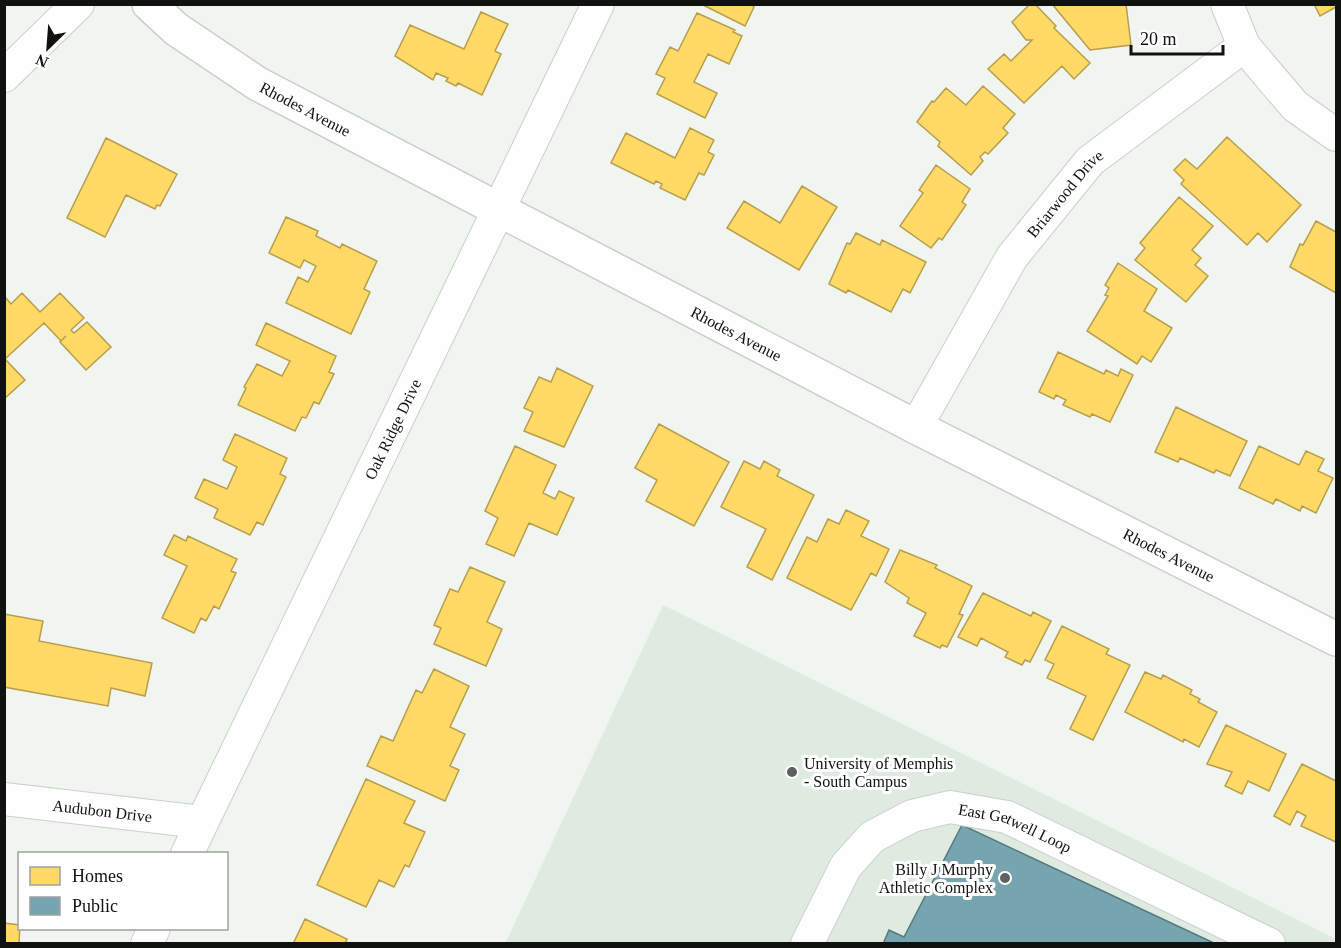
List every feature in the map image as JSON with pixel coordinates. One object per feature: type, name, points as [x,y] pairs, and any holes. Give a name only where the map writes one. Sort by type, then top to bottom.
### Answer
[{"type":"main road","name":"Rhodes Avenue","points":[[149,4],[176,29],[258,84],[499,207],[916,427],[1336,639]]},
{"type":"street","points":[[4,76],[78,4]]},
{"type":"street","name":"Oak Ridge Drive","points":[[188,852],[598,4]]},
{"type":"street","points":[[1227,4],[1244,45],[1295,106],[1336,135]]},
{"type":"street","name":"Briarwood Drive","points":[[916,427],[1012,257],[1090,161],[1244,45]]},
{"type":"street","name":"Audubon Drive","points":[[4,799],[201,822]]},
{"type":"street","name":"East Getwell Loop","points":[[807,944],[846,866],[872,837],[912,816],[950,807],[1007,817],[1269,944]]},
{"type":"street","points":[[147,944],[153,930]]},
{"type":"shaded area","name":"University of Memphis - South Campus","points":[[663,605],[1336,939],[1336,944],[505,944]]},
{"type":"building: Homes","points":[[701,4],[750,4],[754,7],[745,26]]},
{"type":"building: Homes","points":[[1030,4],[1035,4],[1056,26],[1054,28],[1090,63],[1074,79],[1062,66],[1024,103],[988,69],[1004,54],[1011,61],[1032,40],[1026,40],[1012,22]]},
{"type":"building: Homes","points":[[1052,4],[1126,4],[1131,45],[1090,50]]},
{"type":"building: Homes","points":[[1314,4],[1336,4],[1336,7],[1320,16]]},
{"type":"building: Homes","points":[[481,12],[508,24],[495,51],[501,54],[482,95],[458,83],[456,86],[446,81],[448,78],[436,73],[433,80],[395,56],[410,25],[464,49]]},
{"type":"building: Homes","points":[[697,13],[735,30],[733,32],[742,36],[729,64],[708,54],[694,82],[717,93],[705,118],[657,94],[665,78],[656,74],[670,47],[678,51]]},
{"type":"building: Homes","points":[[983,86],[1015,114],[1003,128],[1008,133],[988,154],[985,152],[980,157],[983,161],[971,175],[938,146],[940,142],[917,122],[932,101],[934,102],[946,88],[966,105]]},
{"type":"building: Homes","points":[[690,128],[714,140],[708,152],[714,155],[704,175],[699,173],[685,200],[660,188],[662,184],[656,181],[654,184],[611,163],[626,133],[675,158]]},
{"type":"building: Homes","points":[[1227,137],[1301,205],[1267,242],[1258,233],[1247,245],[1181,184],[1184,180],[1174,170],[1185,159],[1197,169]]},
{"type":"building: Homes","points":[[106,138],[177,174],[160,206],[157,205],[155,209],[126,195],[105,237],[67,218]]},
{"type":"building: Homes","points":[[936,165],[970,189],[962,202],[966,205],[942,240],[939,238],[931,248],[900,226],[923,193],[919,190]]},
{"type":"building: Homes","points":[[802,186],[837,207],[799,270],[727,228],[744,201],[780,223]]},
{"type":"building: Homes","points":[[1179,197],[1213,226],[1192,250],[1201,258],[1195,265],[1208,276],[1186,302],[1135,260],[1145,248],[1140,243]]},
{"type":"building: Homes","points":[[286,217],[318,231],[316,236],[340,248],[342,244],[377,261],[364,289],[370,292],[351,334],[286,303],[298,277],[308,282],[316,266],[304,260],[300,268],[269,253]]},
{"type":"building: Homes","points":[[1316,221],[1336,232],[1336,293],[1290,267],[1300,244],[1303,245]]},
{"type":"building: Homes","points":[[856,233],[880,245],[882,240],[926,262],[910,293],[903,289],[891,312],[848,290],[846,293],[829,284],[847,243],[850,244]]},
{"type":"building: Homes","points":[[1118,263],[1157,289],[1144,311],[1172,328],[1151,362],[1142,356],[1137,364],[1087,331],[1108,296],[1105,295],[1109,288],[1105,285]]},
{"type":"building: Homes","points":[[22,293],[40,312],[60,293],[84,318],[71,330],[74,333],[87,322],[111,347],[86,370],[44,323],[5,359],[25,380],[4,399],[4,300],[6,298],[11,304]]},
{"type":"building: Homes","points":[[266,323],[336,356],[329,372],[334,374],[319,404],[314,402],[306,418],[302,417],[295,431],[238,405],[246,388],[244,387],[257,364],[282,376],[290,361],[256,345]]},
{"type":"building: Homes","points":[[1058,352],[1104,374],[1106,370],[1118,376],[1121,369],[1133,375],[1110,422],[1092,414],[1090,417],[1063,405],[1066,400],[1056,395],[1054,399],[1039,392]]},
{"type":"building: Homes","points":[[557,368],[593,386],[564,447],[524,431],[533,412],[524,408],[539,377],[551,382]]},
{"type":"building: Homes","points":[[1176,407],[1247,441],[1230,476],[1216,470],[1214,473],[1180,458],[1178,462],[1155,452]]},
{"type":"building: Homes","points":[[659,424],[729,462],[694,526],[646,501],[657,480],[635,468]]},
{"type":"building: Homes","points":[[235,434],[287,458],[280,474],[286,477],[263,525],[257,522],[250,535],[214,518],[218,509],[195,498],[204,479],[227,489],[237,467],[223,460]]},
{"type":"building: Homes","points":[[515,446],[556,465],[543,493],[555,499],[559,491],[574,498],[557,535],[529,523],[514,556],[486,544],[498,518],[485,511]]},
{"type":"building: Homes","points":[[1259,446],[1299,465],[1306,451],[1324,459],[1318,471],[1333,478],[1316,513],[1302,506],[1300,511],[1276,499],[1273,504],[1239,488]]},
{"type":"building: Homes","points":[[744,461],[760,469],[764,461],[780,470],[777,476],[814,495],[772,580],[747,567],[766,529],[721,507]]},
{"type":"building: Homes","points":[[846,510],[869,521],[861,536],[889,549],[876,576],[871,573],[851,610],[787,578],[807,537],[817,542],[828,519],[839,524]]},
{"type":"building: Homes","points":[[174,535],[186,541],[188,536],[237,559],[231,571],[236,573],[219,609],[214,606],[206,621],[201,618],[194,633],[162,618],[187,566],[164,555]]},
{"type":"building: Homes","points":[[900,550],[937,565],[935,568],[972,586],[959,614],[963,615],[947,647],[942,645],[940,648],[914,636],[926,613],[907,603],[909,598],[885,582]]},
{"type":"building: Homes","points":[[470,567],[505,582],[487,622],[502,629],[486,666],[434,644],[441,628],[434,625],[450,589],[458,592]]},
{"type":"building: Homes","points":[[983,593],[1031,616],[1033,612],[1051,621],[1030,662],[1025,660],[1022,665],[1005,657],[1008,652],[981,638],[977,646],[958,637]]},
{"type":"building: Homes","points":[[4,614],[43,621],[39,641],[152,663],[145,696],[111,688],[108,706],[4,687]]},
{"type":"building: Homes","points":[[1062,626],[1109,649],[1106,654],[1130,665],[1093,740],[1070,729],[1086,696],[1047,678],[1054,664],[1045,660]]},
{"type":"building: Homes","points":[[434,669],[469,686],[450,727],[465,734],[450,766],[459,770],[445,801],[367,766],[381,736],[393,741],[416,690],[422,693]]},
{"type":"building: Homes","points":[[1145,672],[1161,679],[1163,675],[1192,690],[1190,694],[1200,699],[1198,702],[1217,712],[1199,747],[1184,739],[1183,742],[1125,712]]},
{"type":"building: Homes","points":[[1226,725],[1286,754],[1269,791],[1248,781],[1242,794],[1225,786],[1232,772],[1207,764]]},
{"type":"building: Homes","points":[[1302,764],[1336,781],[1336,842],[1301,826],[1306,816],[1297,811],[1290,825],[1274,816]]},
{"type":"building: Homes","points":[[366,779],[415,801],[404,823],[425,832],[409,867],[405,865],[394,887],[379,880],[366,907],[317,885]]},
{"type":"building: Homes","points":[[305,919],[347,939],[345,944],[293,944]]},
{"type":"building: Homes","points":[[4,923],[18,925],[19,944],[4,944]]},
{"type":"building: Public","name":"Billy J Murphy Athletic Complex","points":[[962,825],[1216,944],[883,944],[889,930],[904,937]]},
{"type":"place","name":"University of Memphis - South Campus","points":[[792,772]]},
{"type":"place","name":"Billy J Murphy Athletic Complex","points":[[1005,878]]}]
